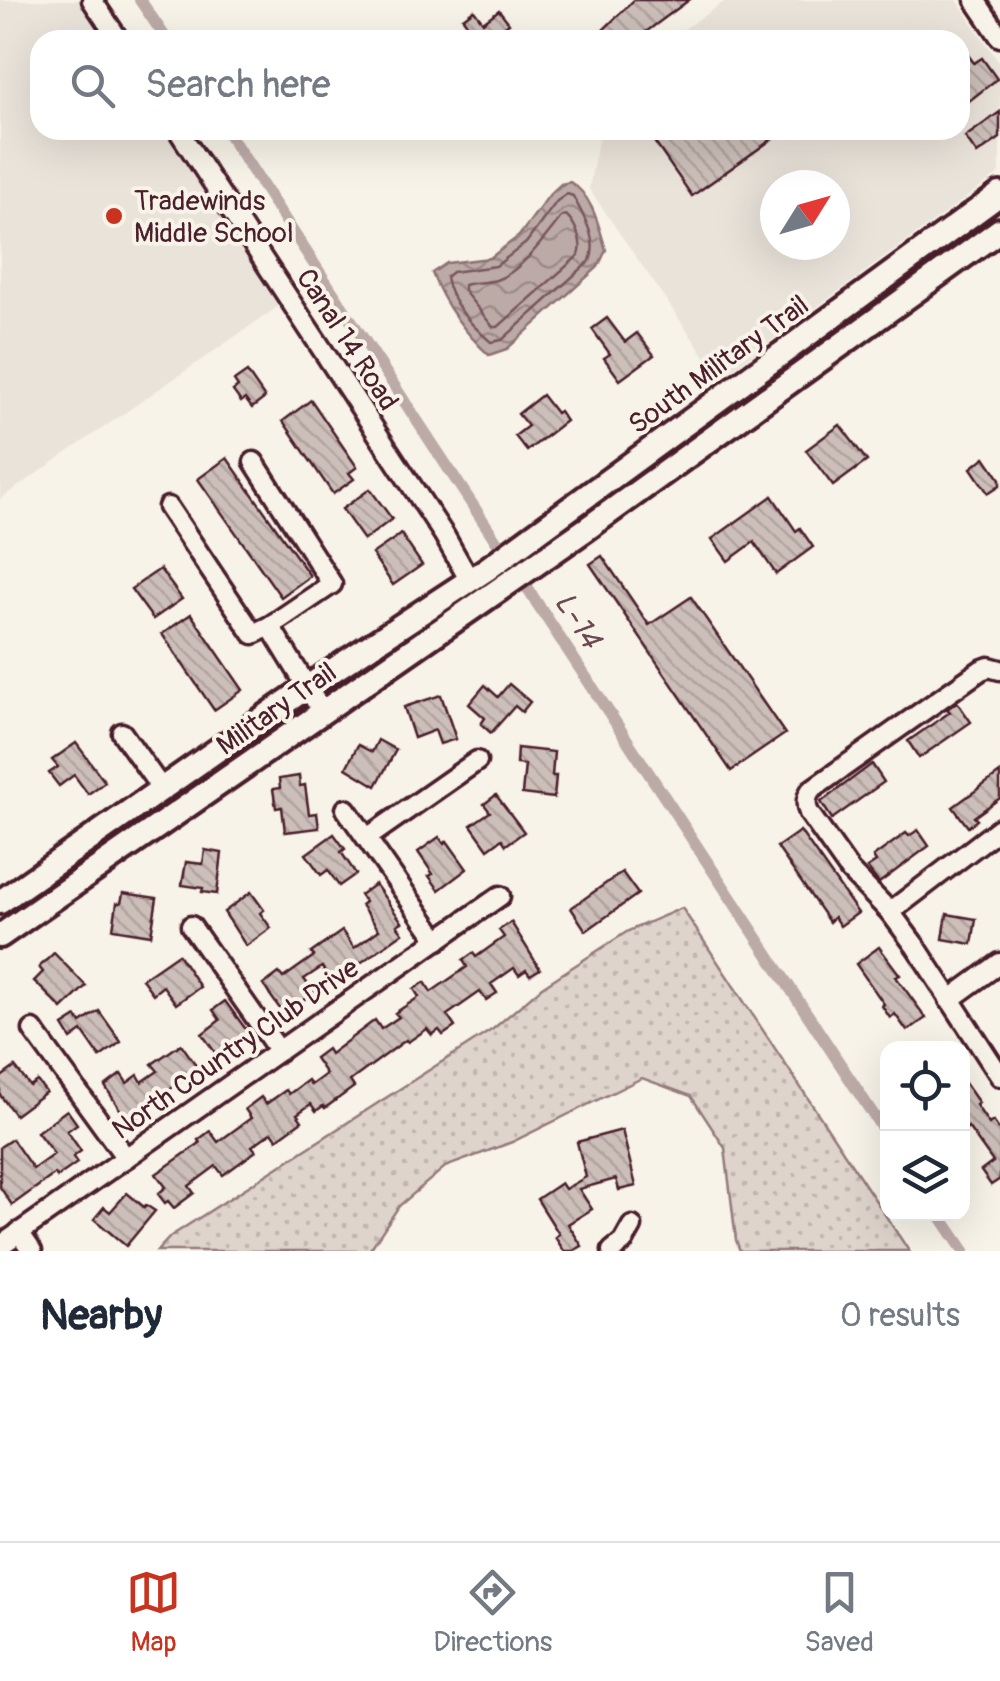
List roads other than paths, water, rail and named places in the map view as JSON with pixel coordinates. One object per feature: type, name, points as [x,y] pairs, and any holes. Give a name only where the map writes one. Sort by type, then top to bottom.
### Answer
[{"type":"main road","name":"South Military Trail","points":[[567,512],[1000,194]]},
{"type":"main road","name":"South Military Trail","points":[[585,530],[1000,230]]},
{"type":"main road","points":[[778,390],[776,380],[781,368],[843,324],[884,279]]},
{"type":"main road","points":[[736,421],[744,383]]},
{"type":"main road","name":"Military Trail","points":[[539,547],[567,512]]},
{"type":"main road","name":"Military Trail","points":[[0,902],[306,688],[539,547],[585,530]]},
{"type":"main road","name":"Military Trail","points":[[0,936],[322,712],[486,580]]},
{"type":"street","points":[[92,0],[112,30]]},
{"type":"street","points":[[975,0],[1000,37]]},
{"type":"street","name":"Canal 14 Road","points":[[185,140],[444,535],[486,580]]},
{"type":"street","points":[[168,507],[252,634],[270,626],[332,584],[254,462]]},
{"type":"street","points":[[270,626],[322,712]]},
{"type":"street","points":[[1000,670],[981,670],[811,790],[806,806],[850,871],[890,912],[1000,1076]]},
{"type":"street","points":[[122,733],[161,788]]},
{"type":"street","points":[[366,838],[477,760]]},
{"type":"street","points":[[346,808],[438,940]]},
{"type":"street","points":[[890,912],[1000,828]]},
{"type":"street","name":"North Country Club Drive","points":[[0,1246],[500,896]]},
{"type":"street","points":[[191,926],[278,1051]]},
{"type":"street","points":[[949,1000],[1000,963]]},
{"type":"street","points":[[33,1030],[126,1158]]},
{"type":"street","points":[[612,1251],[632,1226]]},
{"type":"street","points":[[19,1232],[32,1251]]},
{"type":"water","points":[[570,182],[589,203],[606,250],[598,267],[507,349],[489,355],[456,317],[432,273],[447,263],[490,258],[519,236],[550,194]]},
{"type":"waterway","name":"L-14","points":[[140,0],[160,30]]},
{"type":"waterway","name":"L-14","points":[[233,140],[884,1131]]},
{"type":"waterway","name":"L-14","points":[[944,1221],[964,1251]]},
{"type":"place","name":"Tradewinds Middle School","points":[[114,216]]}]
